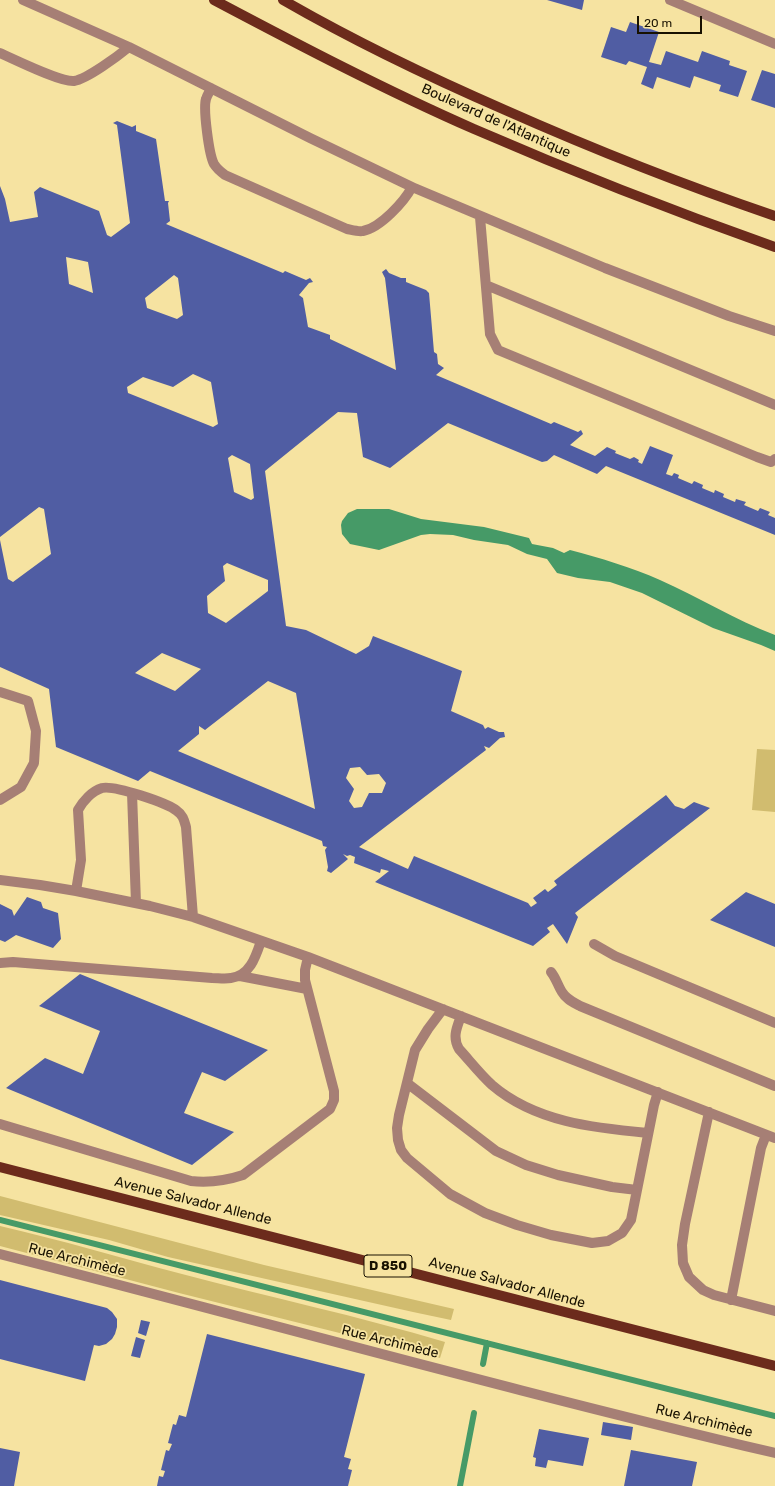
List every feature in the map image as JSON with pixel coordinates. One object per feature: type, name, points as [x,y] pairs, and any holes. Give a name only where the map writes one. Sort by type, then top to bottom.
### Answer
[{"type":"main road","name":"Boulevard de l'Atlantique","points":[[214,0],[287,39],[473,128],[647,200],[775,247]]},
{"type":"main road","name":"Boulevard de l'Atlantique","points":[[283,0],[404,64],[501,108],[670,178],[775,216]]},
{"type":"main road","name":"Avenue Salvador Allende","points":[[0,1167],[775,1366]]},
{"type":"street","points":[[23,0],[129,47],[310,138],[412,187],[480,217],[605,268],[729,316],[775,331]]},
{"type":"street","points":[[670,0],[775,44]]},
{"type":"street","points":[[0,53],[63,80],[75,81],[84,78],[129,47]]},
{"type":"street","points":[[211,88],[206,99],[205,108],[210,150],[213,163],[225,175],[347,229],[363,231],[376,226],[399,206],[407,198],[412,187]]},
{"type":"street","points":[[480,217],[490,334],[498,350],[757,458],[771,462],[775,459]]},
{"type":"street","points":[[486,285],[775,405]]},
{"type":"street","points":[[0,692],[28,701],[36,731],[34,763],[21,787],[0,800]]},
{"type":"street","points":[[76,891],[81,860],[78,810],[81,804],[94,792],[102,788],[110,787],[170,806],[183,817],[186,827],[193,917]]},
{"type":"street","points":[[132,793],[136,903]]},
{"type":"street","points":[[0,880],[76,891],[136,903],[193,917],[308,957],[770,1136],[762,1148],[731,1300]]},
{"type":"street","points":[[240,976],[249,968],[261,941]]},
{"type":"street","points":[[594,944],[615,956],[775,1023]]},
{"type":"street","points":[[0,1124],[192,1181],[225,1181],[243,1175],[330,1109],[334,1100],[334,1091],[305,980],[305,970],[308,957]]},
{"type":"street","points":[[0,964],[13,962],[212,978],[231,978],[240,976],[307,989]]},
{"type":"street","points":[[551,972],[556,978],[562,992],[569,1000],[775,1086]]},
{"type":"street","points":[[443,1009],[428,1029],[416,1050],[399,1116],[397,1128],[398,1140],[401,1150],[406,1158],[450,1194],[485,1213],[517,1225],[551,1235],[592,1243],[608,1241],[622,1233],[631,1220],[648,1133],[658,1092]]},
{"type":"street","points":[[461,1016],[455,1035],[455,1043],[492,1085],[511,1098],[538,1112],[569,1122],[615,1130],[648,1133]]},
{"type":"street","points":[[407,1083],[496,1150],[526,1165],[558,1175],[612,1187],[637,1190]]},
{"type":"street","points":[[709,1112],[685,1224],[682,1245],[683,1263],[689,1277],[703,1290],[731,1300],[775,1311]]},
{"type":"street","name":"Rue Archimède","points":[[0,1254],[340,1344],[775,1453]]},
{"type":"shaded area","points":[[357,509],[389,509],[421,519],[484,527],[529,538],[532,544],[553,548],[564,553],[570,550],[627,567],[649,575],[775,635],[775,651],[713,628],[642,593],[610,582],[578,578],[557,573],[547,559],[527,554],[508,545],[453,535],[430,534],[421,535],[379,550],[350,544],[342,534],[341,525],[348,513]]},
{"type":"shaded area","points":[[757,749],[775,750],[775,812],[752,810]]},
{"type":"shaded area","points":[[0,1196],[264,1265],[454,1309],[451,1320],[168,1257],[109,1240],[0,1215]]},
{"type":"shaded area","points":[[0,1226],[445,1342],[440,1358],[179,1293],[0,1246]]},
{"type":"building","points":[[547,0],[584,0],[582,10]]},
{"type":"building","points":[[630,22],[659,32],[649,62],[661,65],[666,51],[698,62],[702,51],[730,61],[729,65],[747,71],[738,97],[719,91],[721,85],[694,76],[690,88],[657,77],[653,89],[641,84],[647,67],[629,61],[626,65],[601,57],[611,27],[626,32]]},
{"type":"building","points":[[762,70],[775,74],[775,108],[751,100]]},
{"type":"building","points":[[117,121],[132,127],[136,125],[136,131],[156,139],[165,201],[169,201],[170,221],[166,224],[283,273],[285,271],[306,280],[310,278],[313,282],[309,283],[299,295],[303,298],[308,327],[330,335],[330,339],[396,370],[385,278],[382,272],[386,269],[389,273],[401,278],[406,278],[406,282],[426,290],[429,293],[434,352],[437,354],[438,364],[444,368],[436,375],[551,424],[554,422],[578,432],[581,430],[583,434],[570,445],[595,456],[607,447],[616,451],[615,453],[630,459],[634,457],[642,464],[650,446],[673,455],[666,474],[672,476],[674,473],[679,475],[678,478],[692,484],[694,481],[703,485],[702,488],[714,493],[715,490],[724,494],[723,497],[735,502],[736,499],[746,502],[744,505],[758,511],[760,508],[770,512],[768,515],[775,518],[775,535],[606,466],[597,474],[554,455],[547,461],[542,462],[448,423],[390,468],[363,457],[357,413],[338,412],[265,471],[286,626],[306,630],[356,654],[369,646],[373,636],[462,671],[451,711],[483,725],[485,729],[488,727],[499,732],[504,732],[505,737],[500,738],[489,748],[484,746],[486,750],[359,847],[408,869],[414,856],[528,903],[531,907],[537,903],[533,898],[545,889],[548,892],[557,885],[554,881],[666,795],[675,806],[684,809],[694,802],[710,808],[575,913],[578,917],[567,944],[553,924],[547,928],[550,932],[533,946],[375,882],[389,871],[381,869],[380,873],[354,863],[355,857],[350,855],[347,856],[343,854],[348,859],[331,873],[327,871],[328,867],[325,850],[327,847],[323,846],[322,841],[150,771],[138,781],[56,747],[49,689],[0,667],[0,540],[8,579],[13,582],[51,554],[44,509],[39,507],[0,537],[0,186],[5,199],[10,222],[38,217],[34,192],[40,187],[99,211],[107,235],[111,237],[130,223],[117,125],[113,123]],"holes":[[[66,257],[88,262],[93,293],[69,284]],[[174,275],[178,278],[183,315],[177,319],[147,308],[145,298]],[[193,374],[211,382],[218,424],[213,427],[128,393],[127,387],[143,377],[173,387]],[[232,455],[250,464],[254,498],[251,500],[234,492],[228,458]],[[227,563],[268,580],[268,591],[226,623],[208,613],[207,596],[225,581],[223,566]],[[162,653],[201,669],[175,691],[135,673]],[[268,681],[296,693],[315,809],[178,751],[199,734],[199,726],[205,730]],[[360,767],[367,775],[379,774],[386,783],[382,793],[369,793],[362,807],[354,808],[349,801],[354,789],[346,778],[350,768]]]},
{"type":"building","points":[[746,892],[775,904],[775,947],[710,920]]},
{"type":"building","points":[[27,897],[41,902],[43,908],[58,913],[61,939],[53,948],[16,935],[5,942],[0,940],[0,904],[12,910],[14,916]]},
{"type":"building","points":[[80,974],[268,1050],[225,1081],[202,1072],[184,1113],[234,1132],[192,1165],[6,1088],[45,1058],[83,1074],[100,1031],[39,1006]]},
{"type":"building","points":[[0,1280],[107,1308],[112,1312],[117,1319],[115,1334],[106,1344],[99,1346],[94,1345],[85,1381],[0,1359]]},
{"type":"building","points":[[141,1320],[150,1322],[146,1336],[138,1333]]},
{"type":"building","points":[[207,1334],[365,1374],[344,1457],[351,1459],[348,1469],[352,1470],[348,1486],[157,1486],[159,1476],[163,1477],[165,1471],[161,1470],[166,1450],[169,1451],[172,1444],[168,1443],[173,1424],[176,1425],[179,1415],[186,1417]]},
{"type":"building","points":[[136,1337],[145,1340],[140,1358],[131,1356]]},
{"type":"building","points":[[603,1422],[633,1427],[631,1440],[601,1435]]},
{"type":"building","points":[[539,1429],[589,1438],[583,1466],[548,1460],[546,1468],[535,1466],[536,1458],[533,1457]]},
{"type":"building","points":[[0,1448],[20,1452],[14,1486],[0,1486]]},
{"type":"building","points":[[631,1450],[697,1462],[692,1486],[624,1486]]},
{"type":"waterway","points":[[0,1220],[775,1416]]},
{"type":"waterway","points":[[483,1364],[487,1343]]},
{"type":"waterway","points":[[460,1486],[474,1413]]}]
